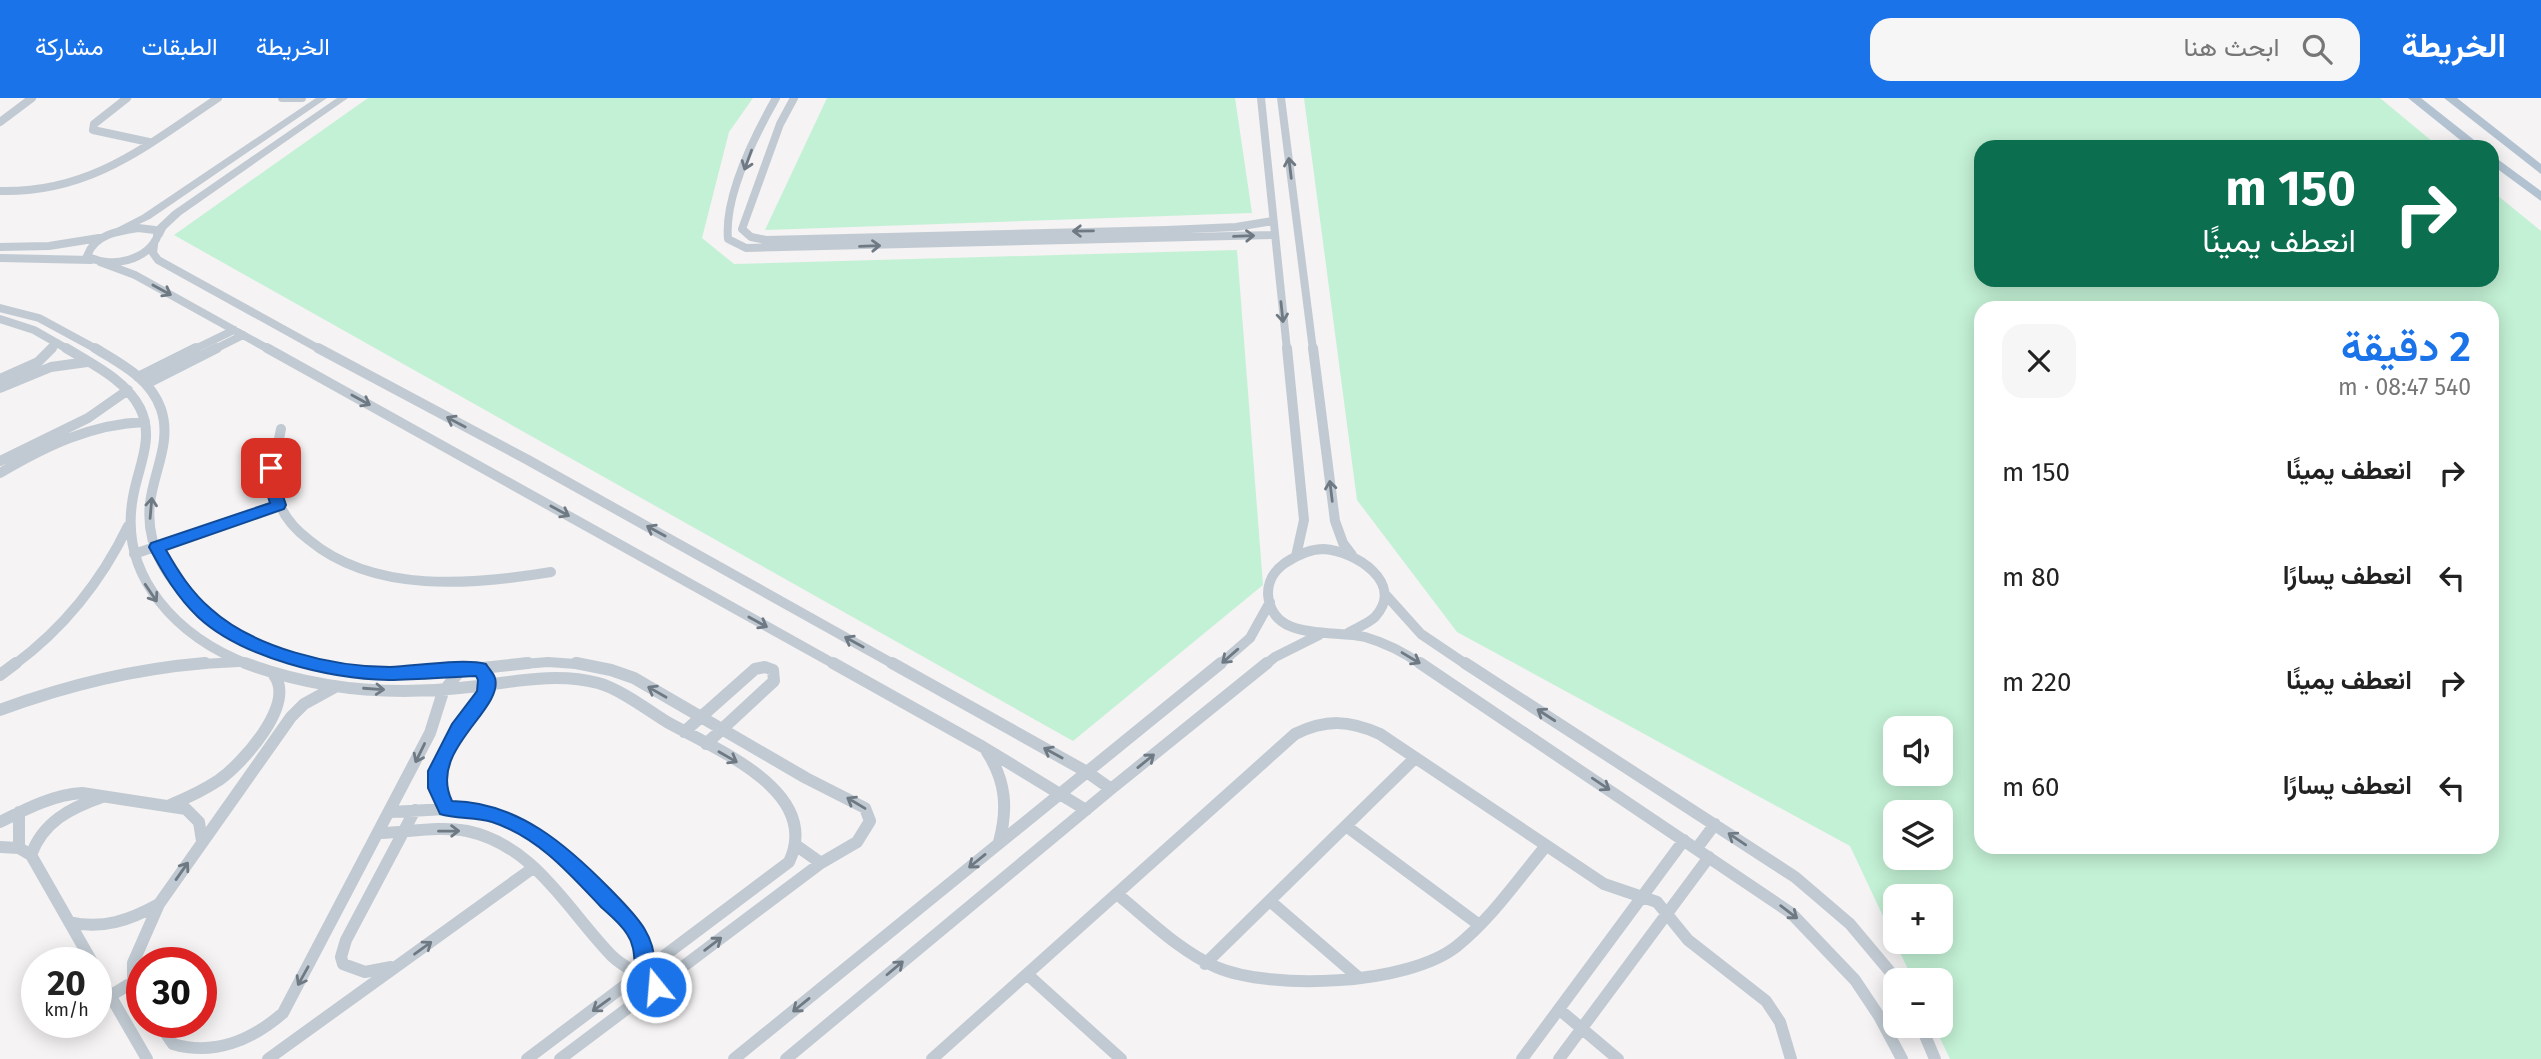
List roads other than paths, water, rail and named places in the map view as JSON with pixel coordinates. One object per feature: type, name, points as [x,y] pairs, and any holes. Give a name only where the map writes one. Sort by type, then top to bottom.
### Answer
[{"type":"main road","points":[[2414,98],[2468,140]]},
{"type":"main road","points":[[2450,98],[2541,170]]},
{"type":"main road","points":[[2499,164],[2541,197]]},
{"type":"main road","points":[[2526,185],[2541,188]]},
{"type":"street","points":[[0,122],[32,98]]},
{"type":"street","points":[[127,98],[94,124],[93,130],[149,142]]},
{"type":"street","points":[[0,191],[32,192],[76,183],[102,172],[218,98]]},
{"type":"street","points":[[286,99],[302,98]]},
{"type":"street","points":[[322,98],[146,217],[102,238],[88,250],[87,256],[135,275],[983,747],[1086,810]]},
{"type":"street","points":[[343,98],[177,212],[161,228],[156,240],[153,253],[158,260],[528,460],[1087,772],[1111,789]]},
{"type":"street","points":[[776,98],[760,129],[726,221],[728,239],[740,246],[790,248],[1274,235]]},
{"type":"street","points":[[794,98],[780,124],[742,229],[757,239],[1167,230],[1236,227],[1273,221]]},
{"type":"street","points":[[1261,98],[1304,520],[1296,556]]},
{"type":"street","points":[[1281,98],[1335,521],[1343,543],[1352,555],[1377,571],[1384,583],[1386,595],[1376,618],[1348,633]]},
{"type":"street","points":[[286,99],[298,105],[299,114]]},
{"type":"street","points":[[114,232],[138,228],[155,230],[156,240]]},
{"type":"street","points":[[0,247],[64,244],[102,238]]},
{"type":"street","points":[[0,258],[96,261],[134,257],[156,240]]},
{"type":"street","points":[[0,308],[43,318],[124,366],[142,380],[158,401],[165,433],[163,458],[150,502],[152,533],[157,547],[176,582],[204,613],[244,639],[304,661],[355,671],[459,672],[552,660],[582,662],[609,668],[634,678],[806,778],[865,808],[870,821],[864,837],[821,863],[561,1059]]},
{"type":"street","points":[[0,318],[33,328],[88,362],[128,390],[139,405],[145,422],[147,443],[132,502],[130,524],[138,571],[150,593],[166,613],[196,637],[274,675],[335,687],[442,690],[546,677],[600,683],[755,772],[778,790],[790,811],[797,846],[789,862],[644,974],[527,1059]]},
{"type":"street","points":[[142,380],[238,333]]},
{"type":"street","points":[[0,379],[37,362],[57,343]]},
{"type":"street","points":[[0,388],[51,367],[88,362]]},
{"type":"street","points":[[107,374],[124,366]]},
{"type":"street","points":[[0,461],[88,418],[128,390]]},
{"type":"street","points":[[0,473],[91,429],[120,423],[145,422]]},
{"type":"street","points":[[281,429],[271,468],[279,505],[293,527],[313,546],[331,557],[375,573],[415,580],[458,582],[551,572]]},
{"type":"street","points":[[134,554],[279,505]]},
{"type":"street","points":[[0,676],[50,637],[75,611],[111,563],[130,524]]},
{"type":"street","points":[[734,1059],[1250,638],[1270,602],[1270,580],[1284,562],[1296,556],[1323,550],[1352,555]]},
{"type":"street","points":[[1386,595],[1421,634],[1809,888],[1846,918],[1880,954],[1889,968]]},
{"type":"street","points":[[1270,602],[1275,611],[1293,627],[1319,635],[1348,633],[1406,654],[1791,913],[1825,944],[1857,979],[1883,1018],[1902,1059]]},
{"type":"street","points":[[786,1059],[1111,789],[1275,657],[1319,635]]},
{"type":"street","points":[[0,710],[45,692],[149,667],[197,662],[243,662]]},
{"type":"street","points":[[684,732],[755,669],[765,667],[773,670],[774,681],[705,744]]},
{"type":"street","points":[[446,808],[437,788],[438,771],[459,729],[481,701],[487,684],[480,669]]},
{"type":"street","points":[[168,1038],[172,1044],[186,1052],[203,1056],[225,1052],[247,1043],[283,1013],[381,833],[433,727],[442,690],[459,672]]},
{"type":"street","points":[[170,805],[221,778],[245,754],[269,722],[281,699],[281,689],[274,675]]},
{"type":"street","points":[[140,947],[159,904],[291,717],[304,704],[335,687]]},
{"type":"street","points":[[932,1059],[1295,734],[1314,724],[1337,720],[1360,724],[1604,884],[1657,902],[1688,940],[1766,1001],[1780,1022],[1791,1059]]},
{"type":"street","points":[[983,747],[999,772],[1006,801],[1005,822],[999,844]]},
{"type":"street","points":[[1205,964],[1415,758]]},
{"type":"street","points":[[0,822],[67,794],[104,796],[186,809],[197,817],[202,829],[201,844]]},
{"type":"street","points":[[31,855],[40,835],[61,815],[104,796]]},
{"type":"street","points":[[391,812],[464,808],[497,816],[533,833],[565,856],[635,928],[646,953],[644,974]]},
{"type":"street","points":[[403,962],[374,972],[350,968],[343,964],[341,957],[346,940],[415,810]]},
{"type":"street","points":[[19,812],[19,848]]},
{"type":"street","points":[[1697,848],[1715,824]]},
{"type":"street","points":[[1346,826],[1478,923]]},
{"type":"street","points":[[381,833],[453,830],[479,834],[500,843],[533,867],[554,887],[611,956],[628,969],[644,974],[656,987]]},
{"type":"street","points":[[1522,1059],[1561,1011],[1641,896],[1684,840]]},
{"type":"street","points":[[797,846],[821,863]]},
{"type":"street","points":[[1117,894],[1205,964],[1227,974],[1250,978],[1394,975],[1428,964],[1456,947],[1545,846]]},
{"type":"street","points":[[0,847],[19,848],[31,855],[83,947]]},
{"type":"street","points":[[1559,1059],[1709,857]]},
{"type":"street","points":[[268,1059],[533,867]]},
{"type":"street","points":[[1270,901],[1358,977]]},
{"type":"street","points":[[69,922],[83,926],[110,925],[140,915],[159,904]]},
{"type":"street","points":[[324,939],[346,940]]},
{"type":"street","points":[[1028,975],[1121,1059]]},
{"type":"street","points":[[112,1000],[146,1059]]},
{"type":"street","points":[[1561,1011],[1618,1059]]},
{"type":"street","points":[[1927,1038],[1935,1059]]}]
